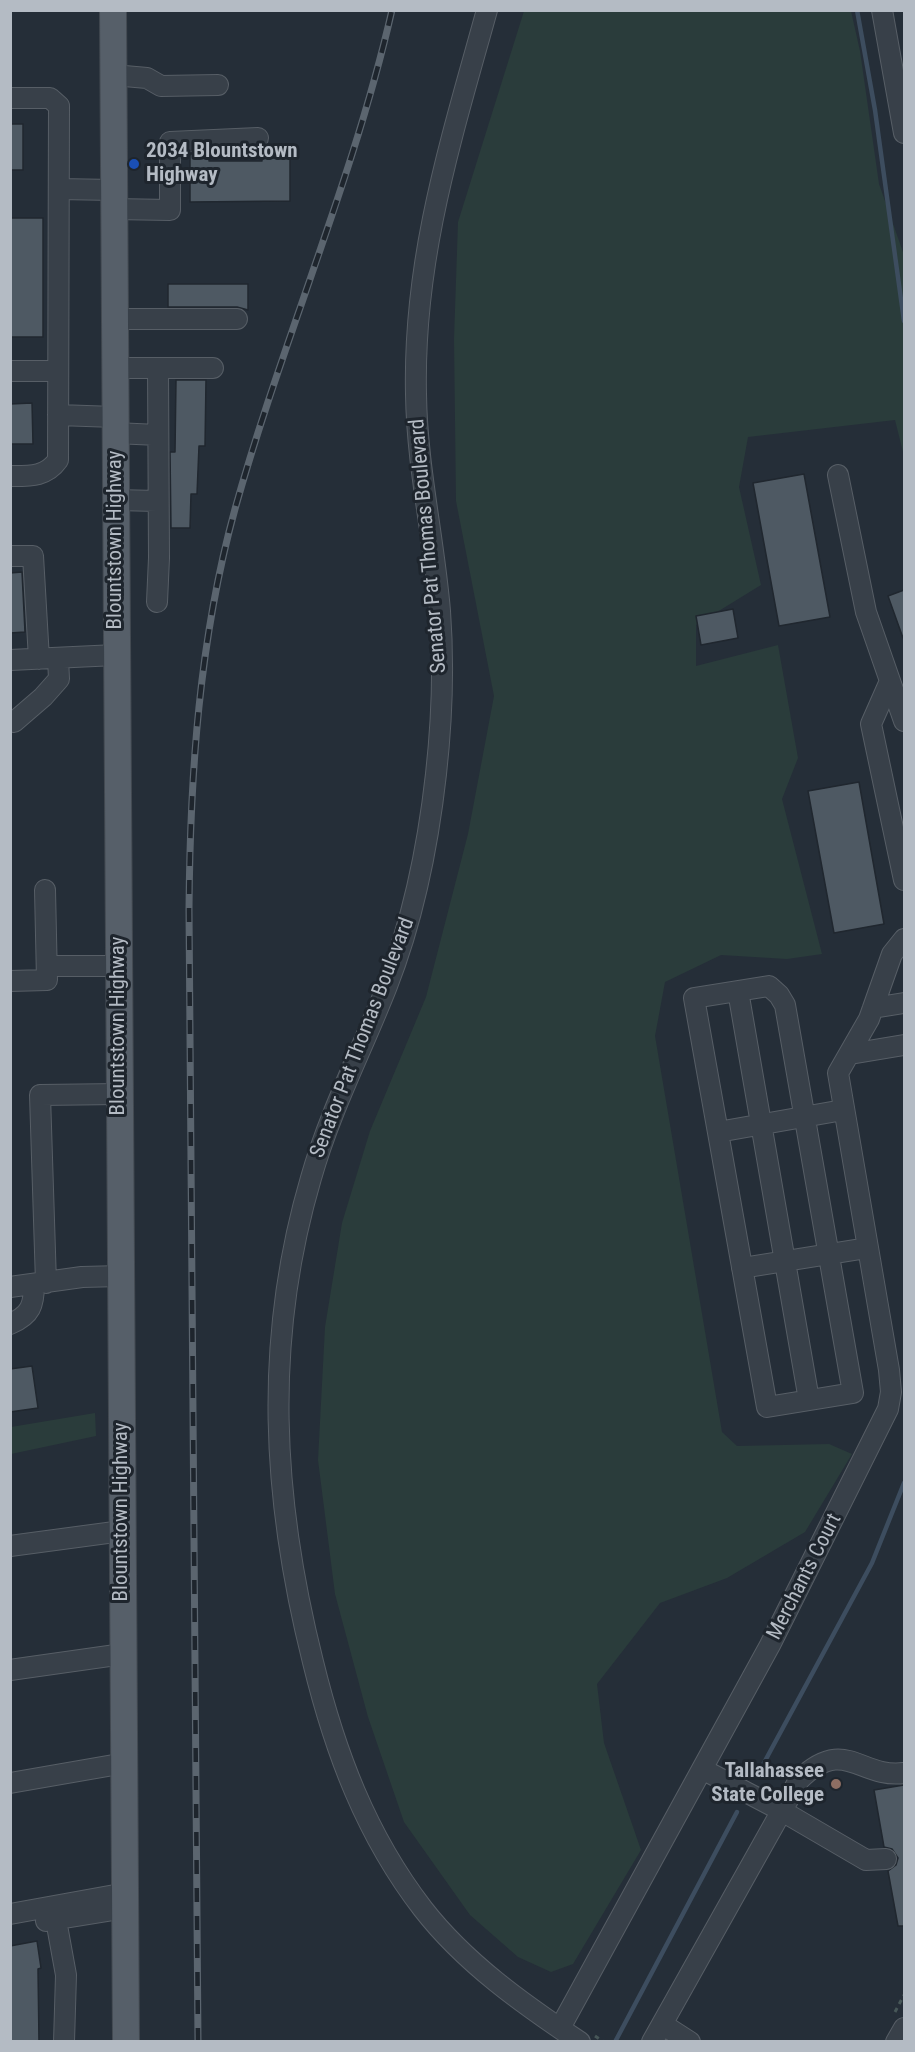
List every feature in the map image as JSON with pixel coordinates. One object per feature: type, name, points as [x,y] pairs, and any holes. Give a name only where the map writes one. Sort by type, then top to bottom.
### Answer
[{"type":"main road","name":"Blountstown Highway","points":[[113,10],[126,2042]]},
{"type":"street","name":"Senator Pat Thomas Boulevard","points":[[487,10],[446,153],[426,253],[417,328],[418,446],[439,608],[442,669],[441,725],[431,816],[422,871],[408,923],[388,983],[335,1106],[303,1212],[290,1269],[281,1342],[277,1441],[292,1572],[321,1694],[340,1760],[356,1799],[394,1867],[425,1912],[512,1996],[571,2036]]},
{"type":"street","points":[[882,10],[896,44],[904,134]]},
{"type":"street","points":[[113,75],[147,78],[160,86],[218,85]]},
{"type":"street","points":[[10,98],[50,98],[58,106],[58,460],[52,469],[39,475],[10,476]]},
{"type":"street","points":[[58,189],[171,210],[170,142],[258,138]]},
{"type":"street","points":[[115,319],[237,319]]},
{"type":"street","points":[[115,368],[213,368]]},
{"type":"street","points":[[157,602],[158,368]]},
{"type":"street","points":[[10,371],[58,371]]},
{"type":"street","points":[[58,415],[158,435]]},
{"type":"street","points":[[838,475],[866,612],[904,720],[871,724]]},
{"type":"street","points":[[116,500],[157,501]]},
{"type":"street","points":[[10,556],[33,556],[49,658],[59,679],[43,697],[14,722]]},
{"type":"street","points":[[10,660],[116,655]]},
{"type":"street","points":[[890,681],[871,724],[904,880]]},
{"type":"street","points":[[10,981],[47,980],[45,890]]},
{"type":"street","points":[[850,1054],[873,1008],[892,954],[904,939]]},
{"type":"street","points":[[47,966],[118,966]]},
{"type":"street","points":[[769,986],[779,995],[785,1005],[853,1393],[767,1407],[694,998],[738,991],[769,986]]},
{"type":"street","points":[[738,991],[808,1400]]},
{"type":"street","points":[[873,1008],[904,1003]]},
{"type":"street","points":[[850,1054],[904,1045]]},
{"type":"street","name":"Merchants Court","points":[[571,2036],[702,1769],[770,1646],[888,1409],[891,1392],[889,1370],[839,1088],[838,1073],[850,1054]]},
{"type":"street","points":[[10,1324],[21,1319],[34,1304],[40,1283],[40,1095],[119,1094]]},
{"type":"street","points":[[718,1132],[843,1110]]},
{"type":"street","points":[[742,1268],[867,1248]]},
{"type":"street","points":[[10,1287],[120,1276]]},
{"type":"street","points":[[10,1546],[122,1531]]},
{"type":"street","points":[[10,1670],[123,1654]]},
{"type":"street","points":[[652,2042],[799,1780],[814,1765],[833,1760],[850,1760],[882,1772],[904,1773]]},
{"type":"street","points":[[10,1783],[124,1763]]},
{"type":"street","points":[[702,1769],[782,1811],[866,1860],[886,1859]]},
{"type":"street","points":[[10,1914],[126,1900]]},
{"type":"street","points":[[10,1927],[56,1920],[126,1900]]},
{"type":"street","points":[[56,1920],[66,1975],[64,2042]]},
{"type":"street","points":[[662,2024],[690,2042]]},
{"type":"street","points":[[896,2042],[904,2028]]},
{"type":"shaded area","points":[[524,11],[851,11],[860,51],[879,184],[904,255],[904,456],[895,420],[748,437],[739,487],[761,585],[696,625],[696,666],[778,645],[798,758],[782,799],[822,954],[787,959],[721,955],[665,982],[655,1036],[722,1432],[737,1446],[829,1444],[852,1454],[805,1532],[727,1578],[660,1603],[597,1684],[604,1743],[641,1850],[573,1964],[551,1972],[518,1957],[470,1915],[404,1822],[368,1717],[335,1594],[318,1460],[325,1327],[342,1223],[370,1131],[426,997],[468,834],[494,696],[456,501],[454,339],[458,222]]},
{"type":"shaded area","points":[[95,1413],[96,1436],[11,1454],[11,1427]]},
{"type":"building","points":[[10,124],[23,124],[23,170],[10,170]]},
{"type":"building","points":[[190,154],[209,154],[209,161],[262,161],[262,158],[290,158],[290,201],[190,202]]},
{"type":"building","points":[[10,218],[43,218],[43,337],[10,337]]},
{"type":"building","points":[[168,284],[248,284],[248,310],[237,307],[168,307]]},
{"type":"building","points":[[176,380],[206,380],[205,446],[199,446],[197,494],[191,494],[190,528],[171,528],[170,452],[175,452]]},
{"type":"building","points":[[32,403],[33,444],[10,444],[10,404]]},
{"type":"building","points":[[804,474],[830,617],[779,626],[753,483]]},
{"type":"building","points":[[22,572],[25,632],[10,633],[10,573]]},
{"type":"building","points":[[904,590],[904,638],[903,638],[888,596]]},
{"type":"building","points":[[733,609],[738,638],[701,645],[696,616]]},
{"type":"building","points":[[859,782],[884,924],[834,933],[808,791]]},
{"type":"building","points":[[32,1366],[38,1408],[10,1412],[10,1369]]},
{"type":"building","points":[[904,1785],[904,1926],[898,1926],[888,1871],[896,1865],[898,1858],[892,1849],[884,1847],[874,1790]]},
{"type":"building","points":[[37,1941],[41,1968],[38,1969],[39,2042],[10,2042],[10,1946]]},
{"type":"waterway","points":[[857,10],[875,110],[904,321]]},
{"type":"waterway","points":[[759,1772],[872,1563],[904,1483]]},
{"type":"waterway","points":[[615,2042],[737,1812]]},
{"type":"railway","points":[[198,2042],[189,910],[192,809],[199,708],[213,608],[235,509],[274,384],[358,136],[392,10]]},
{"type":"place","name":"2034 Blountstown Highway","points":[[134,164]]},
{"type":"place","name":"Tallahassee State College","points":[[836,1784]]}]
